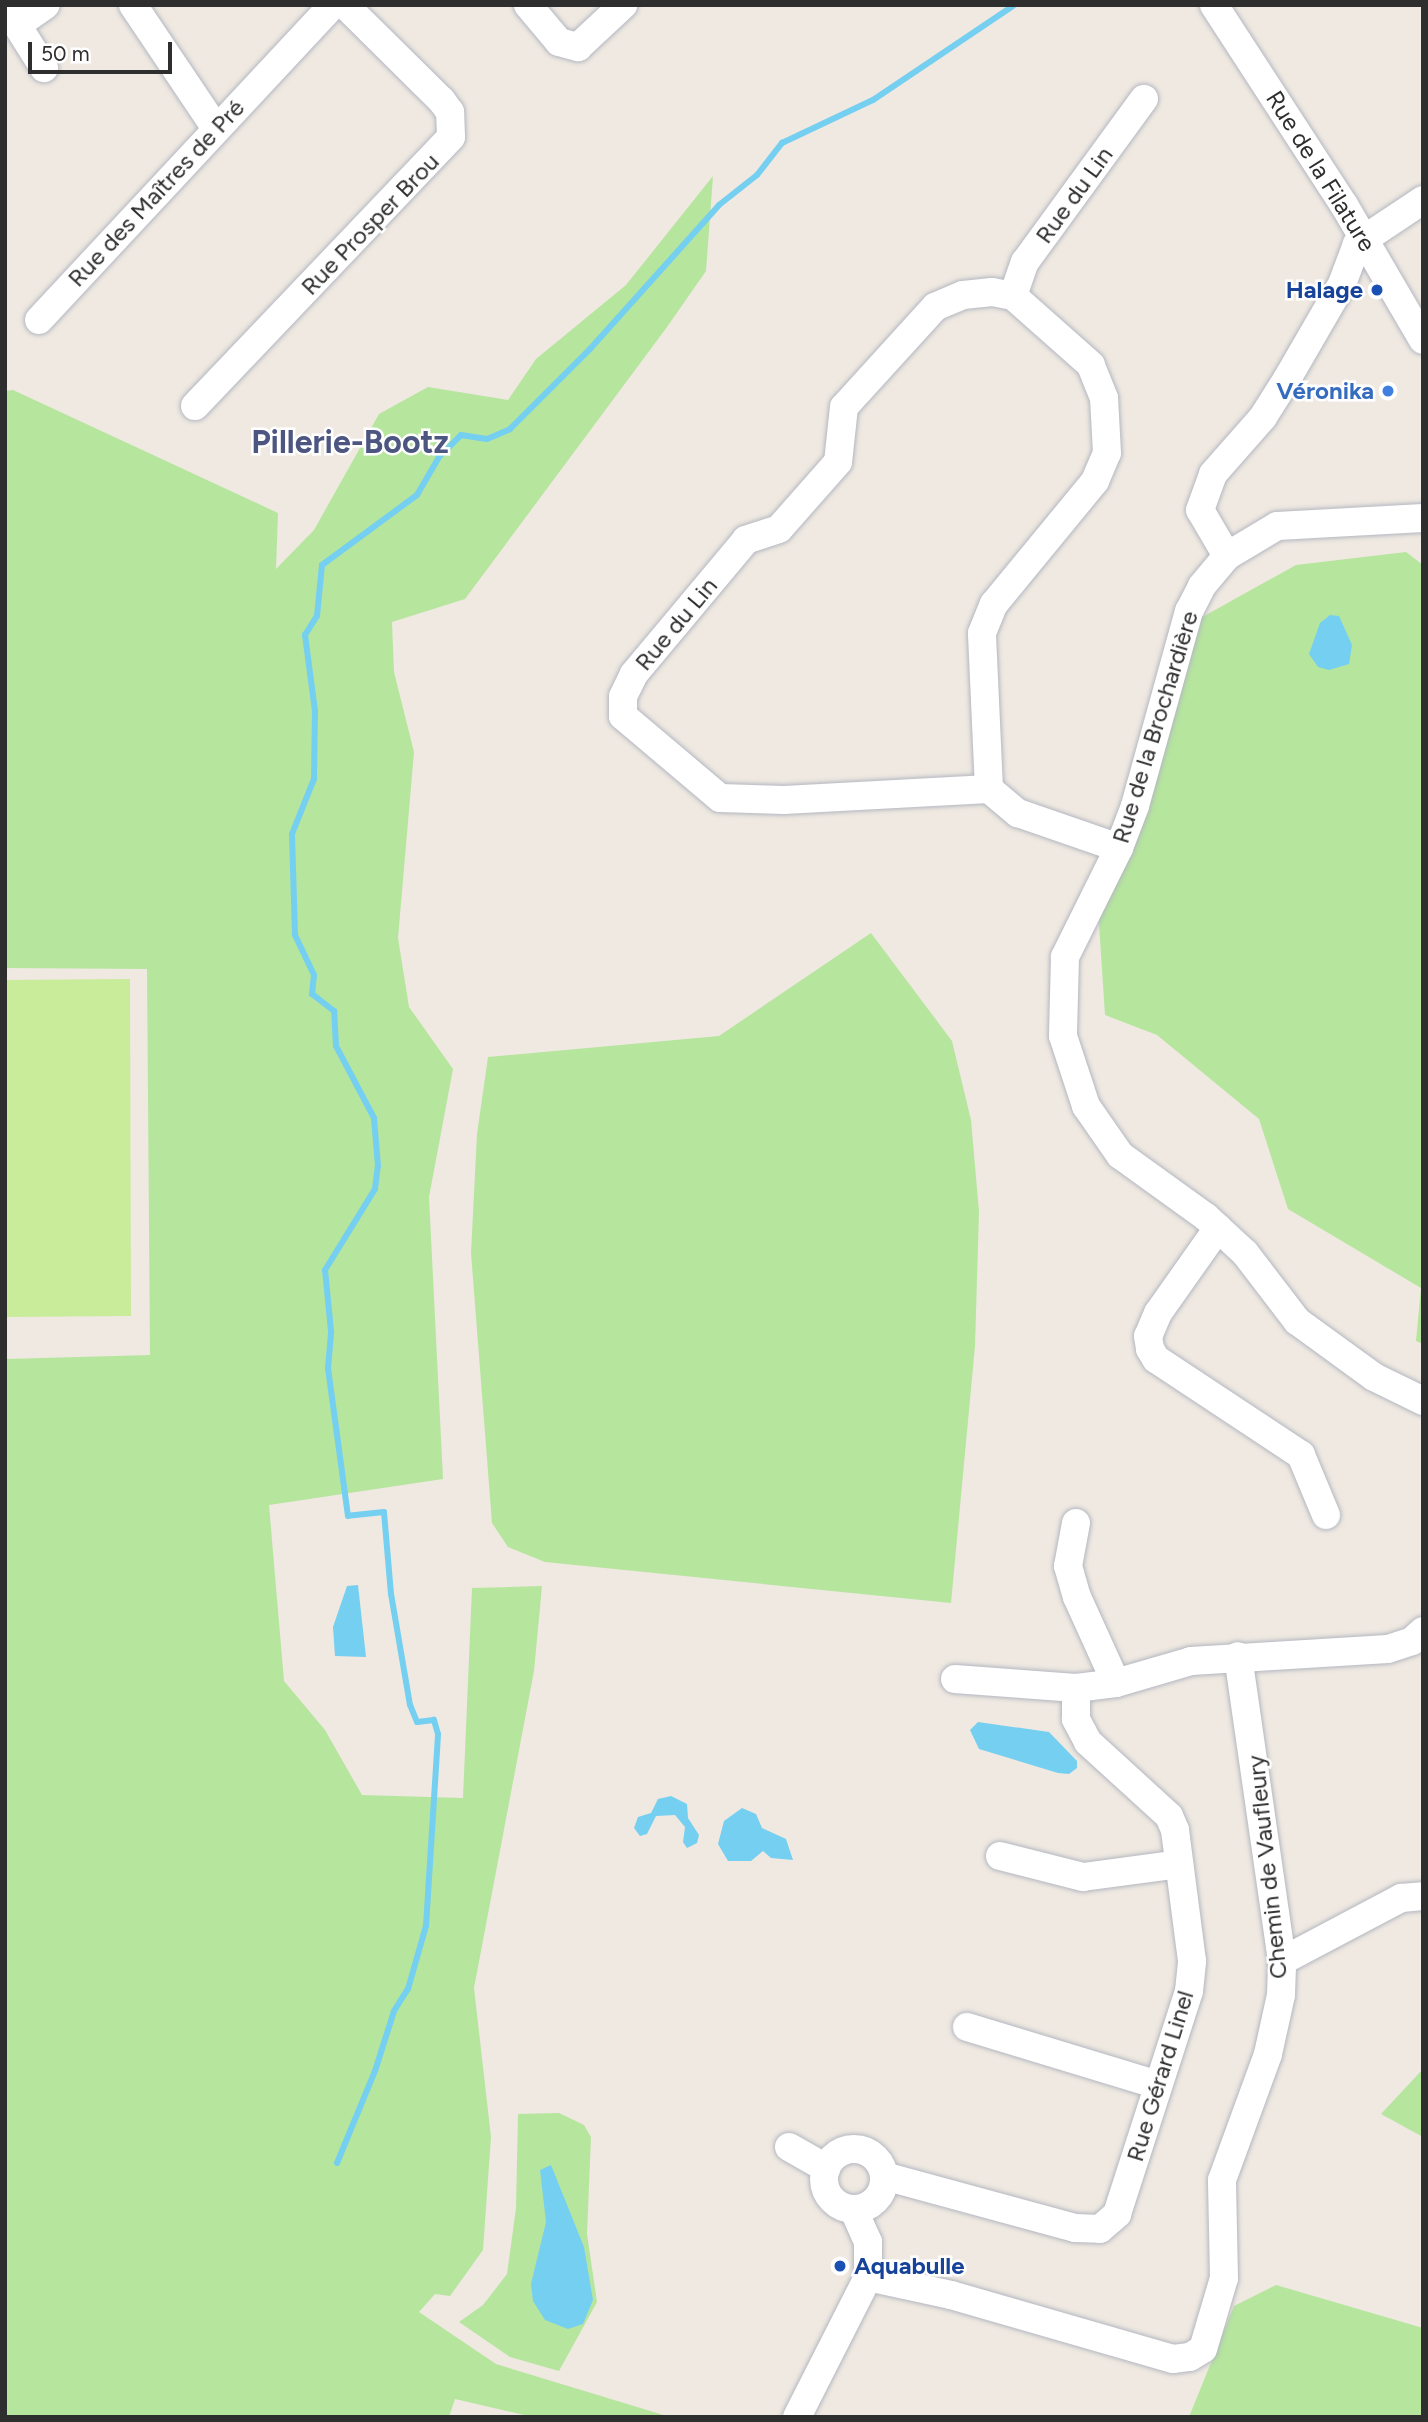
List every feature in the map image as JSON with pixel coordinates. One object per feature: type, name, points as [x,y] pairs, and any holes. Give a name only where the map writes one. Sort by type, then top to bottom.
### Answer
[{"type":"street","points":[[44,68],[11,16],[46,5]]},
{"type":"street","points":[[132,5],[215,127]]},
{"type":"street","name":"Rue des Maîtres de Pré","points":[[39,320],[215,127],[333,5]]},
{"type":"street","name":"Rue Prosper Brou","points":[[195,405],[451,137],[450,113],[442,101],[345,5]]},
{"type":"street","points":[[528,5],[559,42],[578,47],[623,5]]},
{"type":"street","name":"Rue de la Filature","points":[[1214,5],[1363,236],[1423,340]]},
{"type":"street","name":"Rue du Lin","points":[[989,789],[784,800],[720,798],[623,716],[623,697],[634,674],[746,540],[779,529],[838,462],[844,407],[936,307],[963,295],[992,292],[1013,296],[1025,262],[1144,99]]},
{"type":"street","points":[[1227,556],[1200,510],[1202,496],[1213,474],[1263,417],[1287,379],[1342,284],[1363,236],[1423,200]]},
{"type":"street","points":[[1013,296],[1091,365],[1104,398],[1107,453],[1095,481],[994,604],[982,633],[989,789],[1018,813],[1119,848]]},
{"type":"street","name":"Rue de la Brochardière","points":[[1423,518],[1277,526],[1227,556],[1202,586],[1189,611],[1119,848],[1065,957],[1063,1036],[1086,1106],[1120,1155],[1217,1228],[1245,1253],[1297,1321],[1374,1377],[1423,1401]]},
{"type":"street","points":[[1217,1228],[1158,1312],[1148,1336],[1150,1349],[1156,1359],[1301,1455],[1326,1515]]},
{"type":"street","points":[[1076,1523],[1068,1566],[1077,1597],[1116,1683]]},
{"type":"street","points":[[955,1679],[1076,1688],[1116,1683],[1191,1661],[1388,1648],[1412,1641],[1423,1630]]},
{"type":"street","name":"Chemin de Vaufleury","points":[[868,2277],[951,2295],[1173,2359],[1190,2357],[1203,2349],[1224,2278],[1223,2180],[1268,2054],[1281,1996],[1282,1961],[1238,1656]]},
{"type":"street","name":"Rue Gérard Linel","points":[[884,2176],[1075,2228],[1100,2229],[1117,2214],[1189,1991],[1192,1961],[1179,1864],[1169,1816],[1088,1742],[1076,1720],[1076,1688]]},
{"type":"street","points":[[1000,1856],[1083,1877],[1179,1864]]},
{"type":"street","points":[[1282,1961],[1401,1898],[1423,1896]]},
{"type":"street","points":[[967,2027],[1158,2085]]},
{"type":"street","points":[[789,2147],[826,2168]]},
{"type":"street","points":[[797,2417],[868,2277],[868,2242],[853,2209],[829,2197],[824,2179],[826,2168],[837,2154],[856,2150],[875,2158],[884,2176],[872,2203],[853,2209]]},
{"type":"green space","points":[[713,176],[706,271],[667,327],[465,599],[392,622],[394,672],[414,752],[398,938],[409,1007],[453,1069],[429,1197],[443,1479],[269,1505],[284,1681],[325,1730],[362,1795],[463,1798],[472,1588],[542,1586],[534,1671],[474,1988],[491,2137],[483,2250],[450,2296],[435,2294],[419,2312],[496,2364],[670,2417],[533,2417],[455,2399],[449,2417],[5,2417],[5,1359],[150,1355],[147,969],[5,968],[5,391],[13,390],[278,513],[276,569],[314,530],[379,414],[428,387],[508,400],[536,359],[626,285]]},
{"type":"green space","points":[[1406,552],[1423,565],[1423,1344],[1416,1341],[1421,1288],[1288,1209],[1259,1119],[1157,1035],[1105,1015],[1098,909],[1197,620],[1296,565]]},
{"type":"green space","points":[[871,933],[952,1041],[971,1120],[979,1212],[975,1346],[951,1603],[545,1562],[508,1547],[492,1523],[471,1253],[477,1134],[488,1057],[719,1036]]},
{"type":"green space","points":[[130,979],[131,1316],[5,1317],[5,980]]},
{"type":"green space","points":[[1423,2069],[1423,2137],[1381,2114]]},
{"type":"green space","points":[[559,2113],[584,2125],[591,2137],[587,2234],[597,2302],[559,2371],[510,2357],[459,2322],[483,2305],[507,2274],[516,2208],[518,2114]]},
{"type":"green space","points":[[1276,2285],[1423,2328],[1423,2417],[1189,2417],[1234,2306]]},
{"type":"water","points":[[1330,615],[1339,616],[1352,645],[1349,664],[1329,670],[1318,667],[1309,654],[1320,623]]},
{"type":"water","points":[[358,1585],[366,1657],[335,1656],[333,1627],[347,1586]]},
{"type":"water","points":[[978,1722],[1049,1732],[1077,1761],[1077,1768],[1069,1774],[1058,1773],[979,1749],[970,1730]]},
{"type":"water","points":[[671,1796],[687,1804],[688,1818],[699,1835],[697,1843],[687,1848],[683,1842],[685,1827],[675,1815],[656,1816],[647,1834],[640,1836],[634,1828],[638,1817],[651,1813],[658,1799]]},
{"type":"water","points":[[742,1808],[756,1814],[762,1828],[786,1839],[793,1860],[771,1858],[763,1851],[751,1861],[728,1861],[718,1844],[724,1821]]},
{"type":"water","points":[[551,2165],[584,2247],[593,2300],[583,2324],[568,2329],[545,2320],[533,2301],[531,2284],[546,2222],[540,2170]]},
{"type":"waterway","points":[[337,2163],[375,2071],[394,2011],[408,1989],[426,1926],[438,1734],[434,1720],[417,1722],[410,1705],[391,1594],[384,1512],[348,1516],[328,1368],[331,1331],[325,1270],[375,1189],[378,1166],[374,1118],[336,1046],[334,1011],[312,994],[314,975],[295,935],[292,834],[314,779],[315,711],[305,635],[317,616],[322,565],[417,495],[439,457],[461,435],[487,439],[510,429],[590,349],[719,205],[757,175],[782,143],[873,100],[1013,6]]},
{"type":"place","name":"Halage","points":[[1377,290]]},
{"type":"place","name":"Véronika","points":[[1388,391]]},
{"type":"place","name":"Aquabulle","points":[[840,2266]]},
{"type":"district","name":"Pillerie-Bootz","points":[[350,442]]}]
